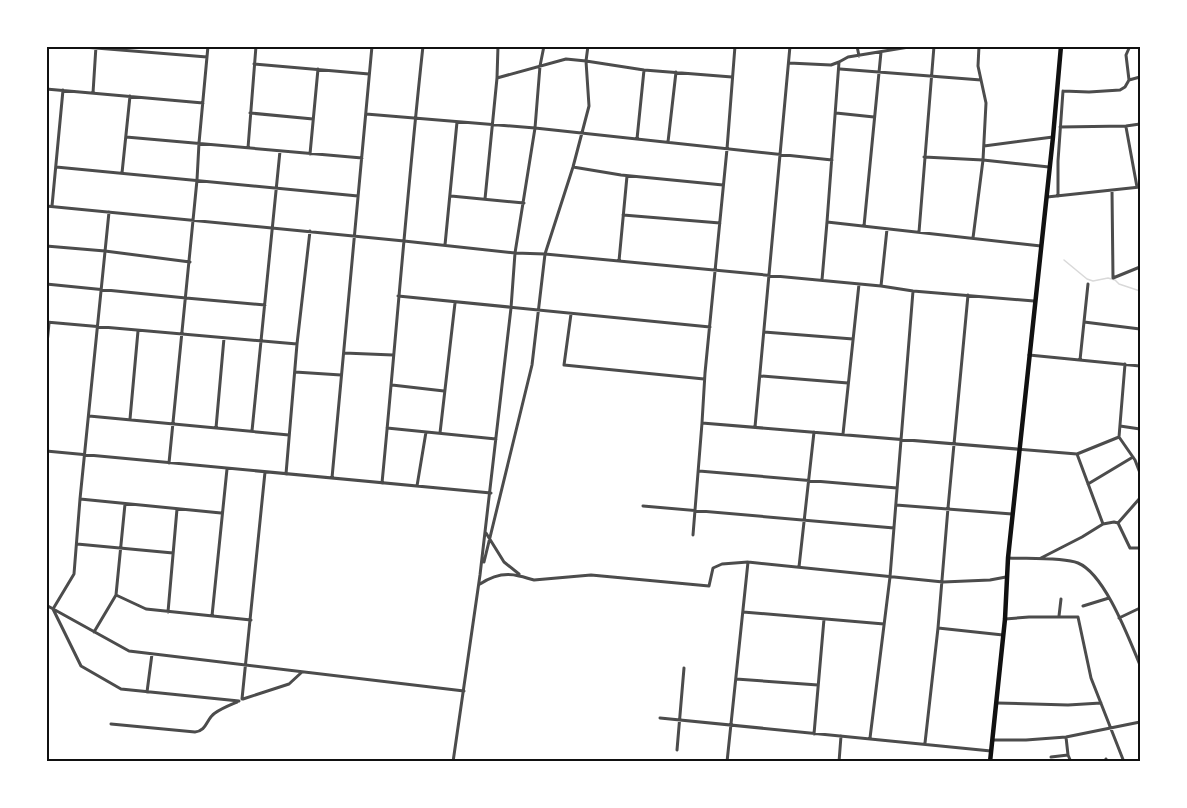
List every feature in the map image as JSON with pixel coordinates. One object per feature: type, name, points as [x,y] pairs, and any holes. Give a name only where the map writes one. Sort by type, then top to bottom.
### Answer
[{"type":"main road","points":[[990,762],[1028,355],[1060,91],[1061,46]]},
{"type":"street","points":[[71,46],[207,57]]},
{"type":"street","points":[[169,463],[194,220],[208,46]]},
{"type":"street","points":[[248,148],[256,46]]},
{"type":"street","points":[[332,478],[372,46]]},
{"type":"street","points":[[382,483],[423,46]]},
{"type":"street","points":[[485,199],[498,46]]},
{"type":"street","points":[[453,762],[479,585],[511,308],[515,253],[535,129],[540,66],[544,46]]},
{"type":"street","points":[[480,575],[532,364],[545,254],[573,167],[589,106],[586,61],[588,46]]},
{"type":"street","points":[[693,535],[704,380],[735,46]]},
{"type":"street","points":[[755,427],[790,46]]},
{"type":"street","points":[[857,46],[859,56]]},
{"type":"street","points":[[789,63],[831,65],[848,57],[915,46]]},
{"type":"street","points":[[919,232],[934,46]]},
{"type":"street","points":[[973,238],[983,160],[986,102],[978,66],[979,46]]},
{"type":"street","points":[[1130,46],[1126,55],[1130,80]]},
{"type":"street","points":[[93,93],[96,48]]},
{"type":"street","points":[[864,226],[881,52]]},
{"type":"street","points":[[497,78],[566,59],[644,70],[732,77]]},
{"type":"street","points":[[822,280],[839,62]]},
{"type":"street","points":[[254,64],[369,74]]},
{"type":"street","points":[[310,154],[318,69]]},
{"type":"street","points":[[840,69],[981,80]]},
{"type":"street","points":[[637,139],[644,70]]},
{"type":"street","points":[[668,142],[676,72]]},
{"type":"street","points":[[1058,196],[1060,91],[1120,90],[1130,80],[1140,77]]},
{"type":"street","points":[[46,88],[203,103]]},
{"type":"street","points":[[52,206],[63,90]]},
{"type":"street","points":[[122,173],[130,96]]},
{"type":"street","points":[[836,112],[874,117]]},
{"type":"street","points":[[250,113],[313,119]]},
{"type":"street","points":[[366,114],[668,142],[832,160]]},
{"type":"street","points":[[445,245],[457,122]]},
{"type":"street","points":[[1060,127],[1140,124]]},
{"type":"street","points":[[1046,197],[1139,187],[1125,126]]},
{"type":"street","points":[[126,137],[362,158]]},
{"type":"street","points":[[984,146],[1053,137]]},
{"type":"street","points":[[252,431],[280,152]]},
{"type":"street","points":[[924,157],[1049,167]]},
{"type":"street","points":[[56,167],[358,196]]},
{"type":"street","points":[[573,167],[627,176],[723,185]]},
{"type":"street","points":[[619,261],[627,176]]},
{"type":"street","points":[[1112,190],[1113,278],[1140,267]]},
{"type":"street","points":[[450,196],[524,203]]},
{"type":"street","points":[[46,206],[515,253],[1034,301]]},
{"type":"street","points":[[53,609],[74,574],[109,212]]},
{"type":"street","points":[[623,215],[720,223]]},
{"type":"street","points":[[827,222],[1041,246]]},
{"type":"street","points":[[881,286],[887,229]]},
{"type":"street","points":[[286,474],[297,344],[310,231]]},
{"type":"street","points":[[46,246],[190,261]]},
{"type":"street","points":[[46,284],[265,305]]},
{"type":"street","points":[[843,434],[860,284]]},
{"type":"street","points":[[1080,360],[1088,284]]},
{"type":"street","points":[[870,738],[890,577],[913,291]]},
{"type":"street","points":[[925,743],[943,582],[968,295]]},
{"type":"street","points":[[398,297],[710,327]]},
{"type":"street","points":[[440,433],[455,303]]},
{"type":"street","points":[[571,314],[564,365],[704,380]]},
{"type":"street","points":[[46,354],[48,322],[297,344]]},
{"type":"street","points":[[1084,322],[1140,329]]},
{"type":"street","points":[[130,420],[138,331]]},
{"type":"street","points":[[764,332],[853,339]]},
{"type":"street","points":[[216,428],[224,338]]},
{"type":"street","points":[[344,353],[393,355]]},
{"type":"street","points":[[1028,355],[1140,366]]},
{"type":"street","points":[[1125,364],[1119,437],[1133,457],[1140,473]]},
{"type":"street","points":[[295,372],[342,375]]},
{"type":"street","points":[[760,376],[848,383]]},
{"type":"street","points":[[392,385],[444,391]]},
{"type":"street","points":[[89,416],[289,435]]},
{"type":"street","points":[[702,423],[1077,454],[1119,437]]},
{"type":"street","points":[[1120,426],[1140,429]]},
{"type":"street","points":[[387,428],[496,439]]},
{"type":"street","points":[[417,486],[426,432]]},
{"type":"street","points":[[799,567],[814,432]]},
{"type":"street","points":[[46,451],[490,494]]},
{"type":"street","points":[[1077,454],[1103,524]]},
{"type":"street","points":[[1088,484],[1133,457]]},
{"type":"street","points":[[212,616],[227,468]]},
{"type":"street","points":[[698,471],[897,488]]},
{"type":"street","points":[[241,700],[265,472]]},
{"type":"street","points":[[1118,523],[1140,498]]},
{"type":"street","points":[[80,499],[222,513]]},
{"type":"street","points":[[94,632],[116,595],[125,504]]},
{"type":"street","points":[[896,505],[1012,514]]},
{"type":"street","points":[[643,506],[894,528]]},
{"type":"street","points":[[168,612],[177,509]]},
{"type":"street","points":[[1040,559],[1103,524],[1118,523]]},
{"type":"street","points":[[1118,523],[1130,548],[1140,548]]},
{"type":"street","points":[[485,533],[504,562],[523,577]]},
{"type":"street","points":[[77,544],[172,553]]},
{"type":"street","points":[[1008,558],[1062,560],[1078,564],[1092,574],[1109,598],[1140,665]]},
{"type":"street","points":[[479,585],[497,575],[507,574],[534,580],[591,575],[709,586],[713,568],[722,564],[748,562],[943,582],[1006,577]]},
{"type":"street","points":[[727,762],[748,562]]},
{"type":"street","points":[[116,595],[143,608],[250,620]]},
{"type":"street","points":[[1083,606],[1109,598]]},
{"type":"street","points":[[1059,616],[1061,599]]},
{"type":"street","points":[[46,605],[129,651],[464,691]]},
{"type":"street","points":[[1119,618],[1140,608]]},
{"type":"street","points":[[53,609],[81,666],[121,689],[241,700]]},
{"type":"street","points":[[743,612],[884,624]]},
{"type":"street","points":[[1005,619],[1078,616],[1091,678],[1124,762]]},
{"type":"street","points":[[814,734],[824,619]]},
{"type":"street","points":[[938,628],[1003,635]]},
{"type":"street","points":[[147,692],[152,654]]},
{"type":"street","points":[[677,750],[684,668]]},
{"type":"street","points":[[111,724],[200,732],[214,714],[241,700],[289,684],[302,672]]},
{"type":"street","points":[[736,679],[818,685]]},
{"type":"street","points":[[997,703],[1068,705],[1101,703]]},
{"type":"street","points":[[660,718],[991,750]]},
{"type":"street","points":[[993,740],[1066,737],[1140,722]]},
{"type":"street","points":[[839,762],[841,736]]},
{"type":"street","points":[[1066,737],[1070,761]]},
{"type":"street","points":[[1051,757],[1068,754]]},
{"type":"waterway","points":[[1064,260],[1087,279],[1093,281],[1108,278],[1140,291]]}]
